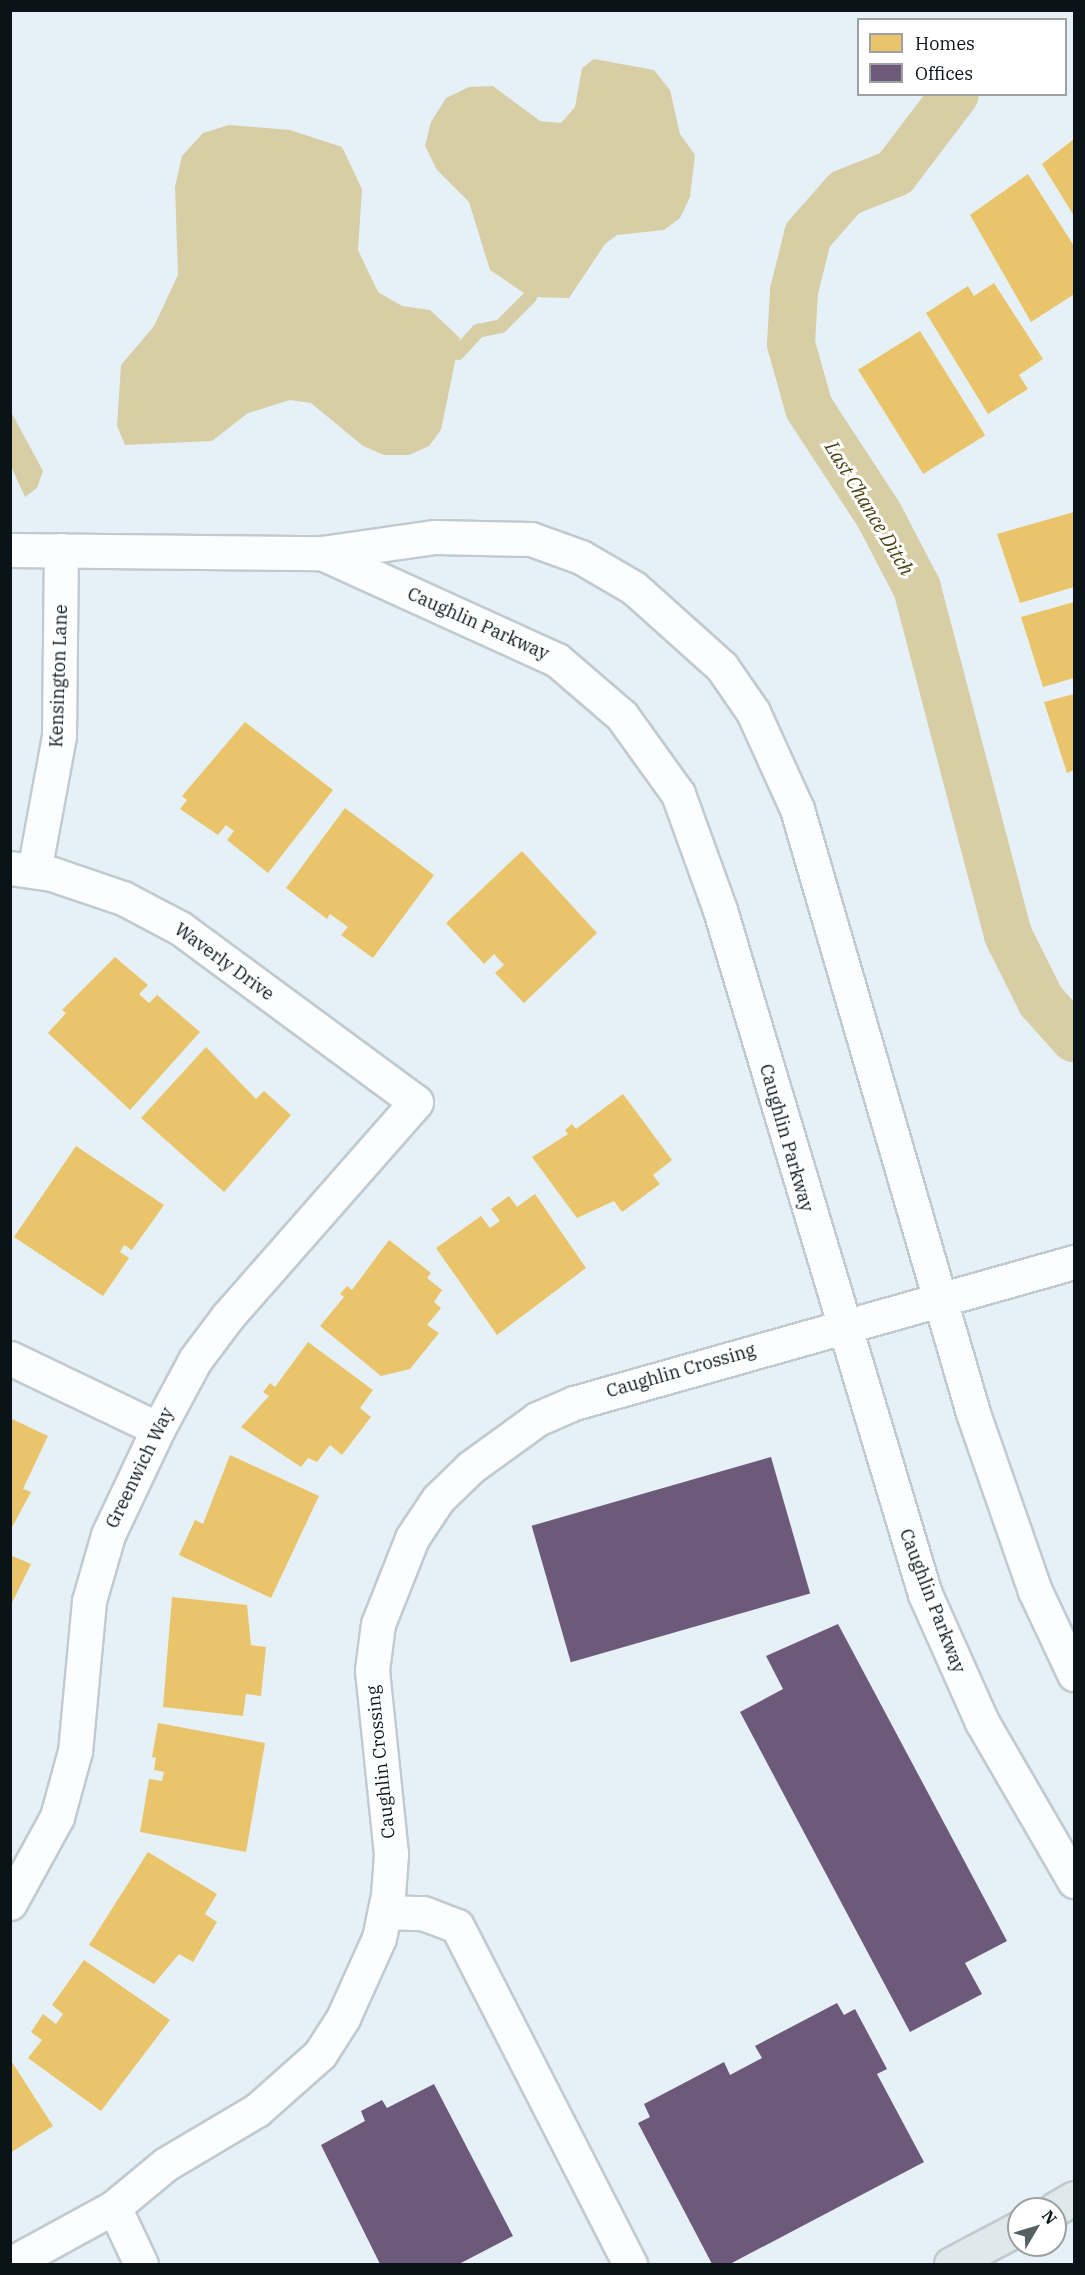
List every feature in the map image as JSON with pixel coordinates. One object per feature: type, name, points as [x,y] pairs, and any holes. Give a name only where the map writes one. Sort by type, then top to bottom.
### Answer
[{"type":"main road","points":[[951,2265],[1007,2235]]},
{"type":"street","name":"Caughlin Parkway","points":[[10,550],[322,553],[435,537],[531,539],[580,557],[634,588],[722,667],[753,712],[797,809],[936,1297],[1005,1511],[1074,1674]]},
{"type":"street","name":"Kensington Lane","points":[[22,869],[59,736],[61,550]]},
{"type":"street","name":"Caughlin Parkway","points":[[322,553],[556,660],[591,685],[653,755],[678,794],[699,845],[841,1325],[946,1648],[1074,1881]]},
{"type":"street","name":"Waverly Drive","points":[[22,869],[123,898],[180,928],[416,1102]]},
{"type":"street","name":"Greenwich Way","points":[[10,1903],[57,1817],[75,1751],[89,1601],[108,1535],[158,1429],[195,1360],[228,1316],[416,1102]]},
{"type":"street","name":"Caughlin Crossing","points":[[10,2264],[114,2207],[166,2164],[257,2110],[320,2054],[363,1981],[385,1912],[391,1854],[372,1670],[378,1624],[393,1582],[438,1498],[501,1442],[537,1419],[620,1388],[936,1297],[1074,1262]]},
{"type":"street","points":[[10,1358],[158,1429]]},
{"type":"street","points":[[385,1912],[423,1913],[457,1926],[630,2265]]},
{"type":"street","points":[[114,2207],[141,2265]]},
{"type":"shaded area","points":[[594,59],[654,70],[670,90],[680,134],[695,155],[690,197],[680,218],[664,230],[617,235],[605,244],[569,298],[530,297],[490,270],[469,202],[437,170],[425,146],[431,122],[446,98],[469,87],[493,86],[540,121],[561,123],[575,107],[582,68]]},
{"type":"shaded area","points":[[229,125],[290,130],[342,147],[362,189],[358,250],[378,292],[402,306],[430,310],[460,338],[441,430],[429,446],[409,455],[384,455],[363,446],[311,403],[290,400],[248,413],[212,441],[125,445],[117,426],[121,365],[154,326],[178,275],[175,187],[182,156],[203,133]]},
{"type":"shaded area","points":[[10,410],[43,471],[37,488],[25,497],[11,466]]},
{"type":"building: Homes","points":[[1074,139],[1074,216],[1042,164]]},
{"type":"building: Homes","points":[[1028,174],[1074,246],[1073,295],[1031,322],[970,215]]},
{"type":"building: Homes","points":[[994,283],[1043,359],[1019,375],[1028,389],[988,414],[926,313],[968,286],[974,296]]},
{"type":"building: Homes","points":[[920,331],[985,435],[923,474],[858,370]]},
{"type":"building: Homes","points":[[1074,512],[1074,587],[1020,603],[997,534]]},
{"type":"building: Homes","points":[[1074,602],[1074,678],[1043,687],[1021,617]]},
{"type":"building: Homes","points":[[1074,694],[1074,770],[1067,773],[1044,702]]},
{"type":"building: Homes","points":[[245,722],[333,790],[268,873],[227,840],[234,831],[226,825],[218,835],[180,809],[187,800],[182,796]]},
{"type":"building: Homes","points":[[345,808],[434,875],[373,958],[341,935],[348,927],[330,914],[327,919],[286,888]]},
{"type":"building: Homes","points":[[522,851],[597,933],[524,1003],[495,973],[504,965],[494,954],[484,964],[446,923]]},
{"type":"building: Homes","points":[[115,957],[148,985],[139,994],[149,1003],[157,995],[200,1032],[130,1110],[48,1033],[66,1013],[62,1010]]},
{"type":"building: Homes","points":[[206,1047],[256,1099],[264,1091],[291,1115],[224,1192],[141,1118]]},
{"type":"building: Homes","points":[[623,1094],[672,1160],[653,1175],[660,1184],[622,1212],[614,1201],[577,1218],[532,1157],[568,1134],[565,1130],[572,1124],[576,1129]]},
{"type":"building: Homes","points":[[76,1146],[164,1205],[132,1250],[124,1245],[120,1252],[129,1258],[103,1296],[14,1237]]},
{"type":"building: Homes","points":[[535,1194],[586,1268],[497,1335],[436,1248],[481,1216],[490,1228],[500,1221],[491,1209],[509,1196],[517,1207]]},
{"type":"building: Homes","points":[[389,1240],[431,1273],[427,1278],[442,1290],[434,1302],[441,1308],[427,1325],[439,1333],[410,1369],[381,1376],[320,1326],[344,1297],[340,1294],[347,1286],[352,1290]]},
{"type":"building: Homes","points":[[308,1342],[373,1390],[360,1408],[371,1417],[342,1455],[330,1445],[317,1462],[308,1458],[301,1467],[241,1427],[269,1396],[263,1392],[270,1383],[275,1387]]},
{"type":"building: Homes","points":[[10,1418],[48,1436],[23,1489],[31,1492],[10,1531]]},
{"type":"building: Homes","points":[[230,1455],[319,1496],[271,1598],[179,1555],[195,1520],[203,1524]]},
{"type":"building: Homes","points":[[10,1555],[31,1564],[10,1607]]},
{"type":"building: Homes","points":[[172,1597],[247,1605],[251,1645],[266,1647],[261,1696],[246,1694],[243,1716],[163,1707]]},
{"type":"building: Homes","points":[[158,1723],[265,1743],[246,1852],[140,1832],[149,1779],[162,1781],[164,1772],[154,1770],[156,1758],[152,1757]]},
{"type":"building: Homes","points":[[148,1852],[217,1894],[205,1914],[217,1922],[193,1962],[179,1954],[154,1984],[89,1945]]},
{"type":"building: Homes","points":[[84,1960],[170,2020],[101,2111],[28,2058],[42,2040],[31,2032],[43,2014],[56,2024],[63,2014],[52,2005]]},
{"type":"building: Homes","points":[[10,2059],[53,2126],[10,2153]]},
{"type":"building: Offices","points":[[771,1457],[810,1593],[571,1662],[532,1526]]},
{"type":"building: Offices","points":[[838,1624],[1007,1941],[965,1963],[982,1994],[910,2032],[740,1712],[783,1689],[766,1656]]},
{"type":"building: Offices","points":[[837,2003],[844,2015],[855,2009],[887,2069],[877,2074],[924,2162],[730,2264],[712,2264],[638,2123],[650,2117],[644,2104],[724,2062],[730,2075],[762,2058],[755,2046]]},
{"type":"building: Offices","points":[[434,2084],[513,2236],[459,2264],[380,2264],[321,2145],[365,2121],[361,2111],[382,2100],[387,2108]]},
{"type":"waterway","name":"Last Chance Ditch","points":[[953,96],[895,173],[845,193],[808,235],[794,291],[791,344],[809,408],[879,515],[917,588],[1008,935],[1041,1001],[1074,1038]]},
{"type":"waterway","points":[[458,353],[478,331],[501,326],[530,297]]}]
